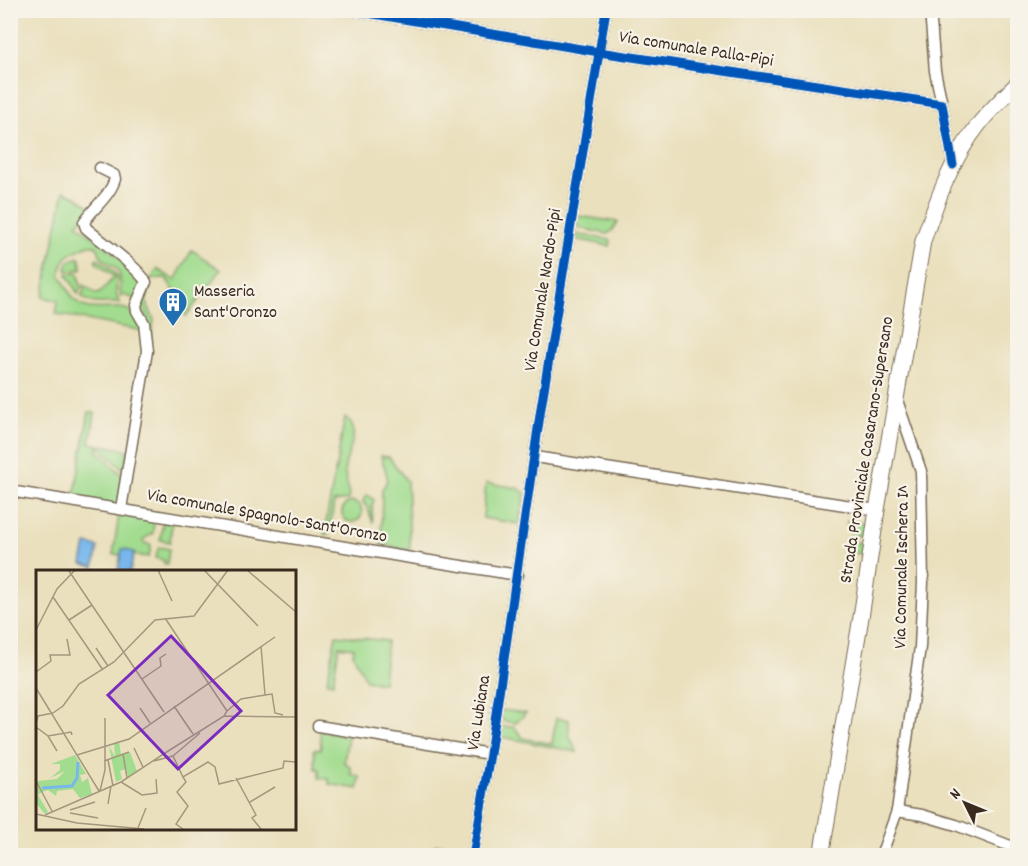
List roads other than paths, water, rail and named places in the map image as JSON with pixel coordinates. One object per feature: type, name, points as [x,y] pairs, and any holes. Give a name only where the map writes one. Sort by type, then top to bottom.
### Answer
[{"type":"main road","name":"Strada Provinciale Casarano-Supersano","points":[[822,851],[923,241],[936,200],[953,165],[979,124],[1017,83]]},
{"type":"street","name":"Via comunale Palla-Pipi","points":[[350,10],[599,52],[942,104]]},
{"type":"street","name":"Via Comunale Nardo-Pipi","points":[[518,574],[541,408],[606,10]]},
{"type":"street","points":[[930,10],[935,71],[953,165]]},
{"type":"street","points":[[100,168],[114,175],[114,184],[84,222],[86,228],[144,277],[146,282],[136,305],[144,323],[147,351],[121,509]]},
{"type":"street","name":"Via Comunale Ischera I^","points":[[881,855],[897,811],[920,647],[923,582],[921,471],[897,397]]},
{"type":"street","points":[[535,457],[877,510]]},
{"type":"street","name":"Via comunale Spagnolo-Sant'Oronzo","points":[[10,490],[518,574]]},
{"type":"street","name":"Via Lubiana","points":[[473,855],[518,574]]},
{"type":"street","points":[[318,726],[490,754]]},
{"type":"street","points":[[897,811],[922,815],[956,825],[1017,849]]},
{"type":"water","points":[[86,544],[98,547],[94,567],[82,564]]},
{"type":"water","points":[[122,549],[134,552],[130,570],[118,570]]},
{"type":"place","name":"Masseria Sant'Oronzo","points":[[173,328]]}]
